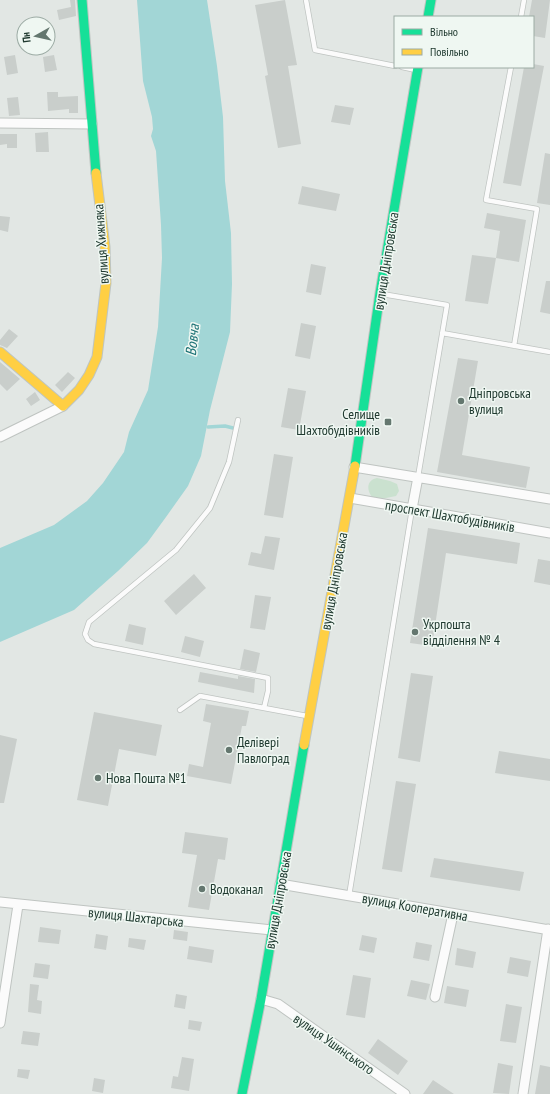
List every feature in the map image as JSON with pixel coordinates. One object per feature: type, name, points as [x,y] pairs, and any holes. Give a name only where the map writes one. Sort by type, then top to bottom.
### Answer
[{"type":"main road","name":"вулиця Хижняка","points":[[62,406],[79,390],[89,376],[97,357],[106,283],[105,247],[96,177],[88,48],[82,0]]},
{"type":"main road","points":[[428,16],[431,0]]},
{"type":"main road","name":"вулиця Дніпровська","points":[[242,1094],[309,717],[350,498],[380,293],[418,69]]},
{"type":"main road","points":[[0,352],[62,406]]},
{"type":"street","points":[[0,123],[92,124]]},
{"type":"street","name":"вулиця Хижняка","points":[[0,437],[62,406]]},
{"type":"street","points":[[354,467],[550,499]]},
{"type":"street","points":[[412,509],[418,477]]},
{"type":"street","name":"проспект Шахтобудівників","points":[[350,498],[550,533]]},
{"type":"street","name":"вулиця Кооперативна","points":[[280,884],[549,930]]},
{"type":"street","name":"вулиця Шахтарська","points":[[0,902],[272,930]]},
{"type":"street","points":[[0,1023],[18,905]]},
{"type":"street","points":[[436,997],[453,914]]},
{"type":"street","points":[[523,1094],[549,930]]},
{"type":"street","name":"вулиця Ушинського","points":[[260,999],[278,1004],[405,1094]]},
{"type":"lane","points":[[306,0],[315,50],[394,66]]},
{"type":"lane","points":[[521,16],[524,0]]},
{"type":"lane","points":[[512,68],[486,200],[537,209],[514,346]]},
{"type":"lane","points":[[380,293],[446,305],[418,477]]},
{"type":"lane","points":[[442,333],[550,352]]},
{"type":"lane","points":[[238,420],[229,462],[210,508],[176,550],[89,622],[85,634],[88,640],[94,644],[268,678],[268,691],[264,708]]},
{"type":"lane","points":[[348,896],[412,509]]},
{"type":"lane","points":[[180,710],[200,696],[309,717]]},
{"type":"green space","points":[[377,478],[397,484],[399,491],[396,496],[381,499],[372,497],[368,485],[371,481]]},
{"type":"water","name":"Вовча","points":[[137,0],[207,0],[223,117],[225,181],[231,233],[232,284],[230,332],[210,410],[201,456],[188,486],[147,543],[74,610],[0,642],[0,548],[54,525],[87,501],[103,483],[124,452],[129,432],[148,390],[158,327],[162,258],[156,151],[151,136],[153,129],[152,117],[143,81]]},
{"type":"building","points":[[70,0],[75,0],[76,16],[59,20],[57,10],[71,7]]},
{"type":"building","points":[[285,0],[297,65],[288,66],[301,144],[278,148],[265,76],[268,75],[255,5]]},
{"type":"building","points":[[532,0],[550,0],[545,38],[534,36],[534,16],[529,16]]},
{"type":"building","points":[[15,55],[18,73],[7,75],[4,57]]},
{"type":"building","points":[[54,56],[57,70],[45,72],[43,57]]},
{"type":"building","points":[[534,64],[544,66],[521,186],[503,183],[524,68],[534,68]]},
{"type":"building","points":[[47,92],[58,92],[58,97],[78,96],[78,113],[69,113],[69,109],[48,111]]},
{"type":"building","points":[[18,97],[20,115],[9,116],[7,98]]},
{"type":"building","points":[[335,105],[354,108],[350,125],[331,122]]},
{"type":"building","points":[[48,132],[49,152],[36,152],[35,133]]},
{"type":"building","points":[[0,134],[17,134],[17,148],[7,148],[7,144],[0,145]]},
{"type":"building","points":[[545,153],[550,154],[550,205],[537,203]]},
{"type":"building","points":[[302,186],[340,194],[336,211],[298,204]]},
{"type":"building","points":[[487,213],[526,220],[519,262],[496,258],[500,231],[484,228]]},
{"type":"building","points":[[0,216],[10,217],[8,232],[0,230]]},
{"type":"building","points":[[472,255],[496,258],[488,304],[465,301]]},
{"type":"building","points":[[311,264],[326,267],[321,295],[306,292]]},
{"type":"building","points":[[546,281],[550,281],[550,314],[540,312]]},
{"type":"building","points":[[301,323],[316,326],[310,359],[295,356]]},
{"type":"building","points":[[9,329],[18,336],[7,348],[0,345],[0,340]]},
{"type":"building","points":[[458,358],[478,361],[462,455],[530,467],[526,488],[437,472]]},
{"type":"building","points":[[0,362],[20,379],[7,391],[0,384]]},
{"type":"building","points":[[68,372],[75,378],[62,392],[55,385]]},
{"type":"building","points":[[288,388],[306,391],[299,430],[281,427]]},
{"type":"building","points":[[35,392],[40,400],[31,406],[26,399]]},
{"type":"building","points":[[274,454],[293,457],[283,518],[264,515]]},
{"type":"building","points":[[428,528],[520,543],[517,564],[446,553],[432,646],[410,643]]},
{"type":"building","points":[[265,536],[280,538],[274,570],[248,565],[251,552],[261,554]]},
{"type":"building","points":[[538,559],[550,561],[550,585],[534,582]]},
{"type":"building","points":[[194,574],[206,588],[176,615],[164,601]]},
{"type":"building","points":[[255,595],[271,597],[265,630],[250,628]]},
{"type":"building","points":[[129,624],[146,628],[143,645],[125,641]]},
{"type":"building","points":[[185,636],[204,641],[200,657],[181,652]]},
{"type":"building","points":[[244,649],[260,653],[256,672],[240,669]]},
{"type":"building","points":[[200,672],[238,679],[238,676],[255,679],[254,693],[198,682]]},
{"type":"building","points":[[411,673],[433,676],[420,762],[398,758]]},
{"type":"building","points":[[206,704],[249,711],[246,726],[242,726],[231,784],[187,776],[189,764],[203,767],[211,723],[203,721]]},
{"type":"building","name":"Нова Пошта №1","points":[[94,712],[162,725],[156,756],[119,749],[108,806],[77,800]]},
{"type":"building","points":[[0,735],[17,739],[4,803],[0,803]]},
{"type":"building","points":[[499,751],[550,759],[550,781],[495,773]]},
{"type":"building","points":[[396,781],[416,784],[402,872],[382,869]]},
{"type":"building","points":[[185,832],[228,838],[225,860],[218,859],[209,910],[188,907],[197,855],[182,853]]},
{"type":"building","points":[[434,858],[524,872],[520,891],[430,877]]},
{"type":"building","points":[[40,927],[61,930],[59,944],[38,942]]},
{"type":"building","points":[[174,930],[188,932],[187,941],[173,939]]},
{"type":"building","points":[[96,934],[108,936],[106,950],[94,948]]},
{"type":"building","points":[[362,935],[377,938],[374,953],[359,950]]},
{"type":"building","points":[[129,938],[146,940],[144,950],[128,947]]},
{"type":"building","points":[[416,942],[432,945],[429,961],[413,958]]},
{"type":"building","points":[[189,946],[214,950],[212,963],[187,959]]},
{"type":"building","points":[[457,948],[476,952],[473,968],[455,965]]},
{"type":"building","points":[[510,957],[531,961],[528,977],[507,973]]},
{"type":"building","points":[[35,963],[50,965],[48,979],[33,977]]},
{"type":"building","points":[[353,975],[371,978],[365,1018],[346,1015]]},
{"type":"building","points":[[411,980],[430,984],[426,1000],[407,996]]},
{"type":"building","points":[[30,984],[39,985],[37,1000],[42,1001],[41,1014],[28,1012]]},
{"type":"building","points":[[447,986],[469,990],[466,1007],[444,1003]]},
{"type":"building","points":[[176,994],[187,996],[185,1009],[174,1007]]},
{"type":"building","points":[[506,1004],[522,1007],[516,1043],[500,1041]]},
{"type":"building","points":[[189,1020],[202,1022],[200,1031],[188,1029]]},
{"type":"building","points":[[23,1031],[40,1033],[38,1046],[21,1044]]},
{"type":"building","points":[[378,1039],[408,1061],[398,1075],[368,1053]]},
{"type":"building","points":[[182,1057],[194,1059],[189,1091],[171,1088],[173,1076],[178,1077]]},
{"type":"building","points":[[498,1063],[513,1066],[509,1094],[493,1093]]},
{"type":"building","points":[[540,1065],[550,1067],[550,1094],[535,1094]]},
{"type":"building","points":[[18,1069],[30,1070],[28,1079],[17,1077]]},
{"type":"building","points":[[94,1078],[105,1080],[103,1093],[92,1091]]},
{"type":"building","points":[[433,1080],[454,1094],[423,1094]]},
{"type":"waterway","points":[[208,427],[225,426],[233,428]]},
{"type":"traffic: fast","points":[[82,0],[96,173]]},
{"type":"traffic: fast","points":[[428,16],[431,0]]},
{"type":"traffic: fast","points":[[355,466],[380,293],[418,68]]},
{"type":"traffic: fast","points":[[242,1094],[261,999],[304,745]]},
{"type":"traffic: slow","points":[[0,352],[63,406],[79,390],[89,375],[97,357],[106,283],[105,247],[96,173]]},
{"type":"traffic: slow","points":[[304,745],[355,466]]},
{"type":"place","name":"Дніпровська вулиця","points":[[461,401]]},
{"type":"place","name":"Селище Шахтобудівників","points":[[388,422]]},
{"type":"place","name":"Укрпошта відділення № 4","points":[[415,632]]},
{"type":"place","name":"Делівері Павлоград","points":[[229,750]]},
{"type":"place","name":"Нова Пошта №1","points":[[98,778]]},
{"type":"place","name":"Водоканал","points":[[202,889]]}]
